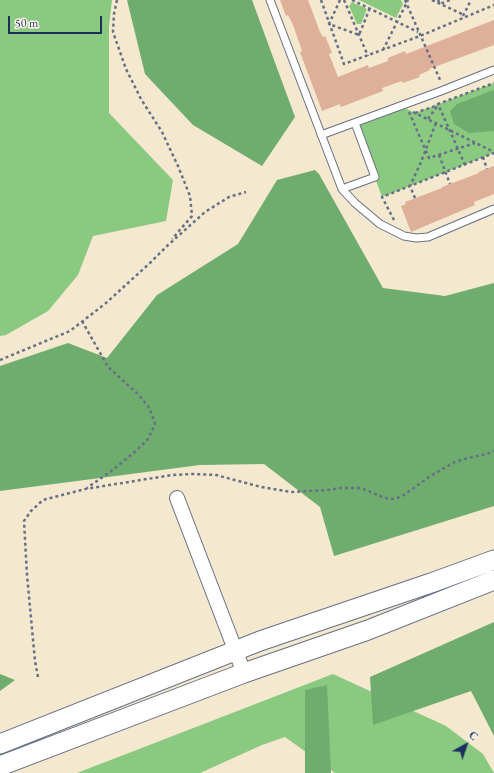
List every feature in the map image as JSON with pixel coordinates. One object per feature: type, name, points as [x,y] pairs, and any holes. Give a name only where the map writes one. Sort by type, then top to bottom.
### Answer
[{"type":"main road","points":[[0,744],[260,641],[494,560]]},
{"type":"main road","points":[[0,766],[244,673],[368,630],[494,580]]},
{"type":"street","points":[[177,498],[244,673]]},
{"type":"lane","points":[[270,0],[342,189],[355,203],[380,224],[401,234],[416,238],[428,238],[494,209]]},
{"type":"lane","points":[[322,135],[494,70]]},
{"type":"lane","points":[[342,189],[376,177],[355,123]]},
{"type":"path","points":[[117,0],[112,32],[126,69],[141,99],[162,132],[190,196],[192,216],[167,246]]},
{"type":"path","points":[[320,0],[344,64],[420,36],[494,5]]},
{"type":"path","points":[[329,24],[340,0]]},
{"type":"path","points":[[344,0],[368,56]]},
{"type":"path","points":[[352,0],[419,32]]},
{"type":"path","points":[[432,0],[464,14]]},
{"type":"path","points":[[438,0],[440,4]]},
{"type":"path","points":[[440,4],[450,0]]},
{"type":"path","points":[[461,19],[471,0]]},
{"type":"path","points":[[383,50],[407,1]]},
{"type":"path","points":[[407,1],[420,36],[444,89]]},
{"type":"path","points":[[359,35],[370,8]]},
{"type":"path","points":[[329,24],[359,35]]},
{"type":"path","points":[[415,113],[494,83]]},
{"type":"path","points":[[428,119],[438,105]]},
{"type":"path","points":[[438,105],[465,165]]},
{"type":"path","points":[[475,143],[429,158],[407,109],[436,123],[449,130],[475,143],[494,153]]},
{"type":"path","points":[[415,198],[410,186],[436,123]]},
{"type":"path","points":[[401,234],[382,197],[494,153]]},
{"type":"path","points":[[440,155],[450,184]]},
{"type":"path","points":[[483,157],[487,169]]},
{"type":"path","points":[[0,360],[70,331],[112,298],[205,212],[229,197],[246,192]]},
{"type":"path","points":[[82,321],[108,367],[139,396],[150,409],[154,424],[148,439],[137,450],[114,469],[85,489]]},
{"type":"path","points":[[38,677],[26,575],[24,521],[31,511],[43,500],[85,489],[172,475],[193,474],[216,475],[261,487],[292,492],[361,488],[385,498],[392,499],[404,495],[432,475],[455,462],[494,451]]},
{"type":"green space","points":[[0,0],[112,0],[109,26],[109,113],[173,180],[166,221],[93,236],[78,275],[48,311],[6,335],[0,336]]},
{"type":"green space","points":[[127,0],[252,0],[295,117],[262,166],[193,125],[145,74]]},
{"type":"green space","points":[[359,0],[401,0],[403,4],[396,18]]},
{"type":"green space","points":[[352,2],[367,9],[361,24],[357,24],[349,6]]},
{"type":"green space","points":[[494,83],[494,153],[382,197],[355,123],[405,104],[407,109],[415,113]]},
{"type":"green space","points":[[494,90],[494,131],[469,133],[454,124],[450,111],[457,104]]},
{"type":"green space","points":[[315,170],[319,174],[383,288],[445,296],[494,283],[494,506],[334,556],[320,507],[264,464],[200,465],[0,491],[0,366],[68,343],[107,358],[157,295],[238,244],[277,180]]},
{"type":"green space","points":[[494,622],[494,736],[471,691],[373,725],[370,677]]},
{"type":"green space","points":[[0,674],[15,680],[0,691]]},
{"type":"green space","points":[[333,674],[446,726],[483,754],[494,773],[335,773],[285,737],[262,745],[200,773],[77,773]]},
{"type":"green space","points":[[327,685],[331,773],[305,773],[305,690]]},
{"type":"building","points":[[280,0],[308,0],[320,32],[323,37],[325,36],[332,53],[329,54],[338,77],[368,65],[369,68],[388,61],[388,58],[405,51],[406,54],[494,20],[494,45],[429,69],[430,70],[419,75],[420,77],[382,88],[383,91],[341,107],[340,104],[322,111],[300,52],[302,51],[293,25],[288,15],[286,16]]},
{"type":"building","points":[[494,166],[494,194],[474,202],[475,205],[411,232],[401,206],[406,204],[405,202]]}]
